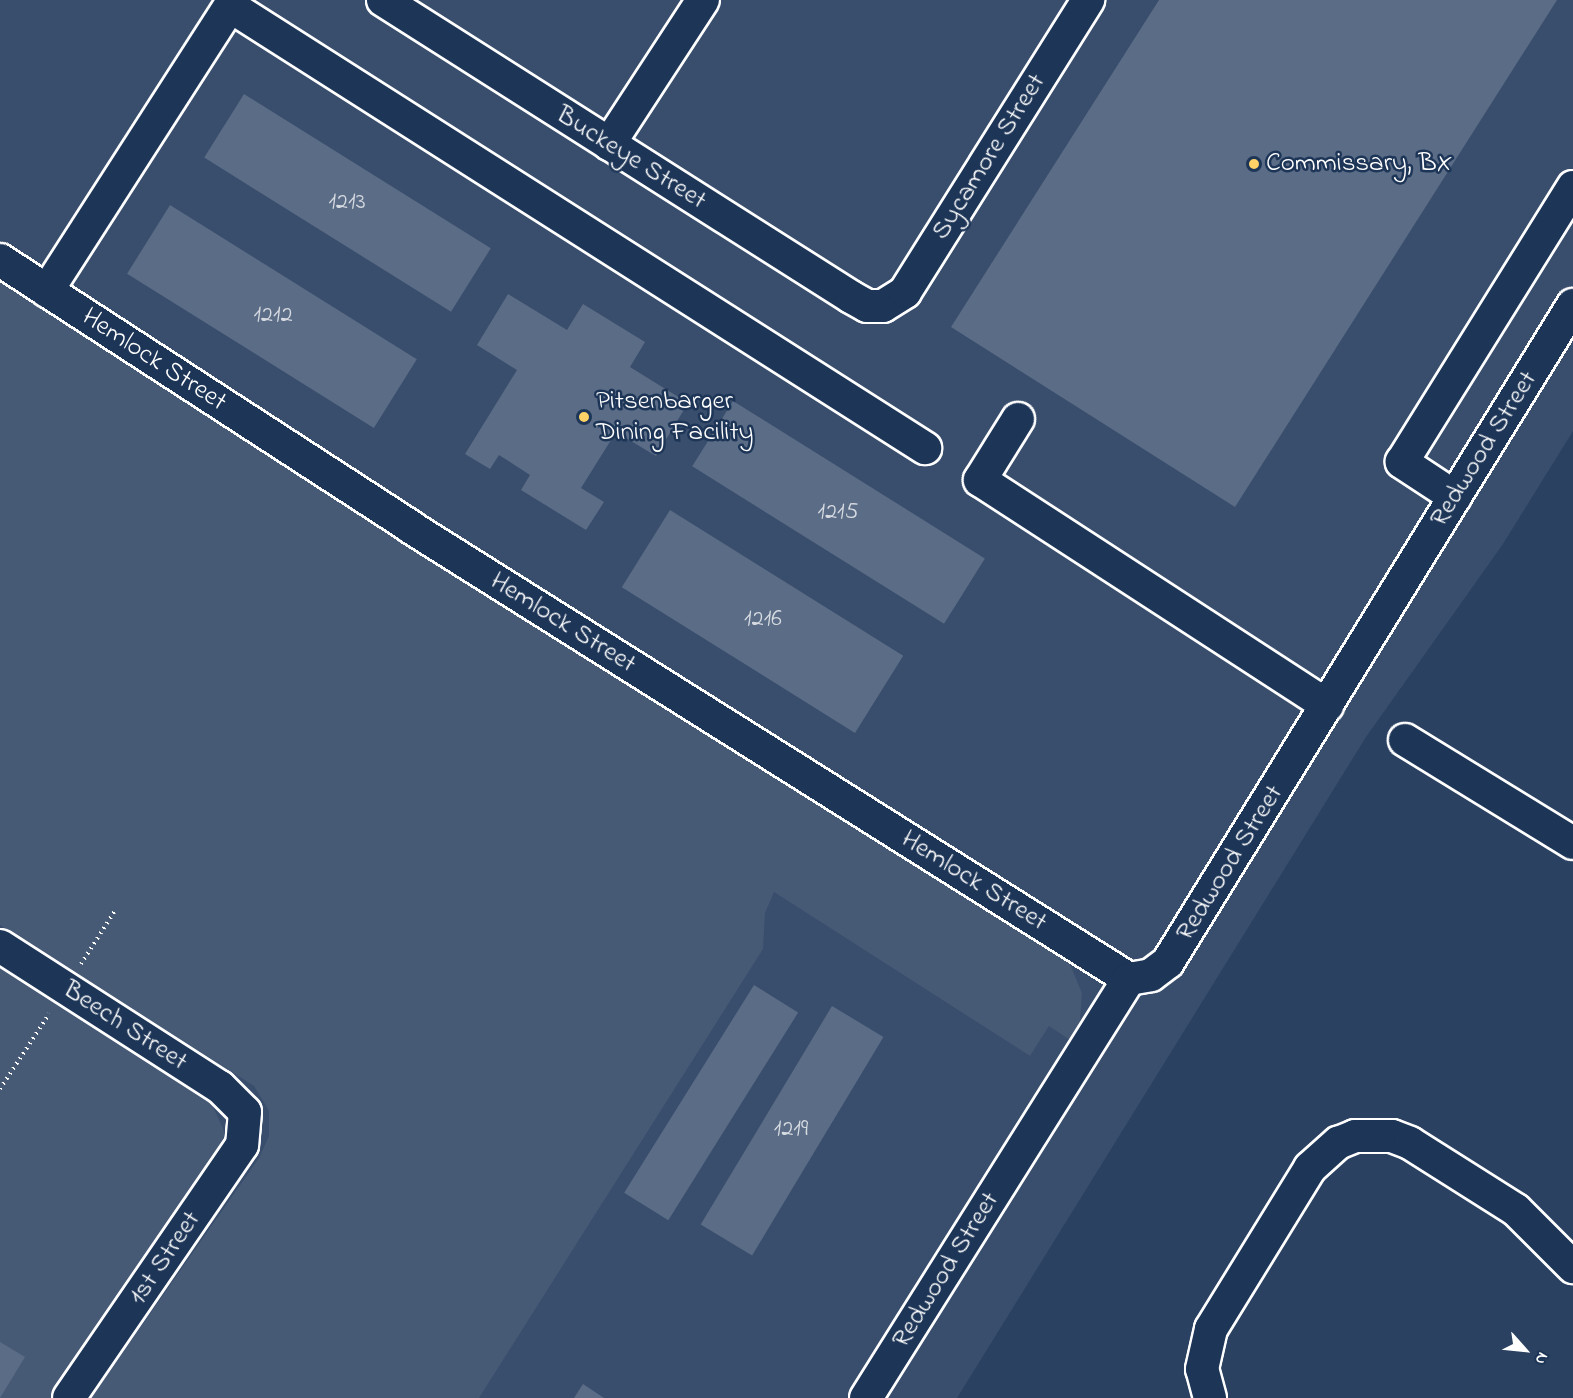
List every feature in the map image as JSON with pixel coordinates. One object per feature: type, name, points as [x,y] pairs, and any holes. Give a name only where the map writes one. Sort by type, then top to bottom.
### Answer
[{"type":"street","name":"Buckeye Street","points":[[383,0],[851,297],[867,306],[883,306]]},
{"type":"street","points":[[609,144],[703,0]]},
{"type":"street","name":"Sycamore Street","points":[[883,306],[905,292],[1088,0]]},
{"type":"street","points":[[47,291],[232,3],[925,448]]},
{"type":"street","points":[[1455,497],[1402,462],[1573,187]]},
{"type":"street","name":"Hemlock Street","points":[[0,260],[422,535],[1129,979]]},
{"type":"street","name":"Redwood Street","points":[[866,1398],[1129,979],[1151,975],[1168,963],[1573,305]]},
{"type":"street","points":[[1018,419],[980,480],[1327,705]]},
{"type":"street","points":[[1406,740],[1573,843]]},
{"type":"street","name":"Beech Street","points":[[0,946],[220,1087],[245,1112]]},
{"type":"street","name":"1st Street","points":[[69,1398],[242,1145],[245,1112]]},
{"type":"street","points":[[1210,1398],[1202,1369],[1203,1351],[1211,1329],[1322,1154],[1338,1143],[1374,1134],[1410,1143],[1516,1210],[1573,1267]]},
{"type":"shaded area","points":[[0,0],[1573,0],[1573,431],[1503,544],[1366,737],[957,1398],[0,1398]]},
{"type":"shaded area","points":[[0,278],[1069,962],[1082,993],[1080,1022],[1070,1040],[1049,1026],[1030,1056],[774,892],[765,913],[763,949],[479,1398],[91,1398],[259,1158],[269,1136],[269,1111],[254,1086],[0,925]]},
{"type":"shaded area","points":[[0,964],[209,1098],[225,1133],[217,1154],[53,1398],[0,1398]]},
{"type":"building","name":"Commissary, BX","points":[[1159,0],[1557,0],[1235,507],[951,327]]},
{"type":"building","points":[[244,94],[491,248],[451,312],[204,158]]},
{"type":"building","points":[[170,205],[417,359],[374,428],[127,274]]},
{"type":"building","name":"Pitsenbarger Dining Facility","points":[[508,294],[567,330],[583,304],[645,342],[630,367],[688,403],[656,456],[616,432],[581,488],[604,502],[586,530],[521,490],[530,475],[499,455],[490,469],[465,454],[517,370],[477,345]]},
{"type":"building","points":[[733,401],[985,558],[944,624],[692,466]]},
{"type":"building","points":[[670,510],[903,656],[855,733],[622,587]]},
{"type":"building","points":[[754,985],[798,1013],[668,1220],[624,1193]]},
{"type":"building","points":[[832,1006],[883,1037],[752,1255],[701,1225]]},
{"type":"building","points":[[0,1342],[25,1357],[0,1398]]},
{"type":"building","points":[[583,1384],[604,1398],[574,1398]]},
{"type":"place","name":"Commissary, BX","points":[[1254,164]]},
{"type":"place","name":"Pitsenbarger Dining Facility","points":[[584,417]]}]
